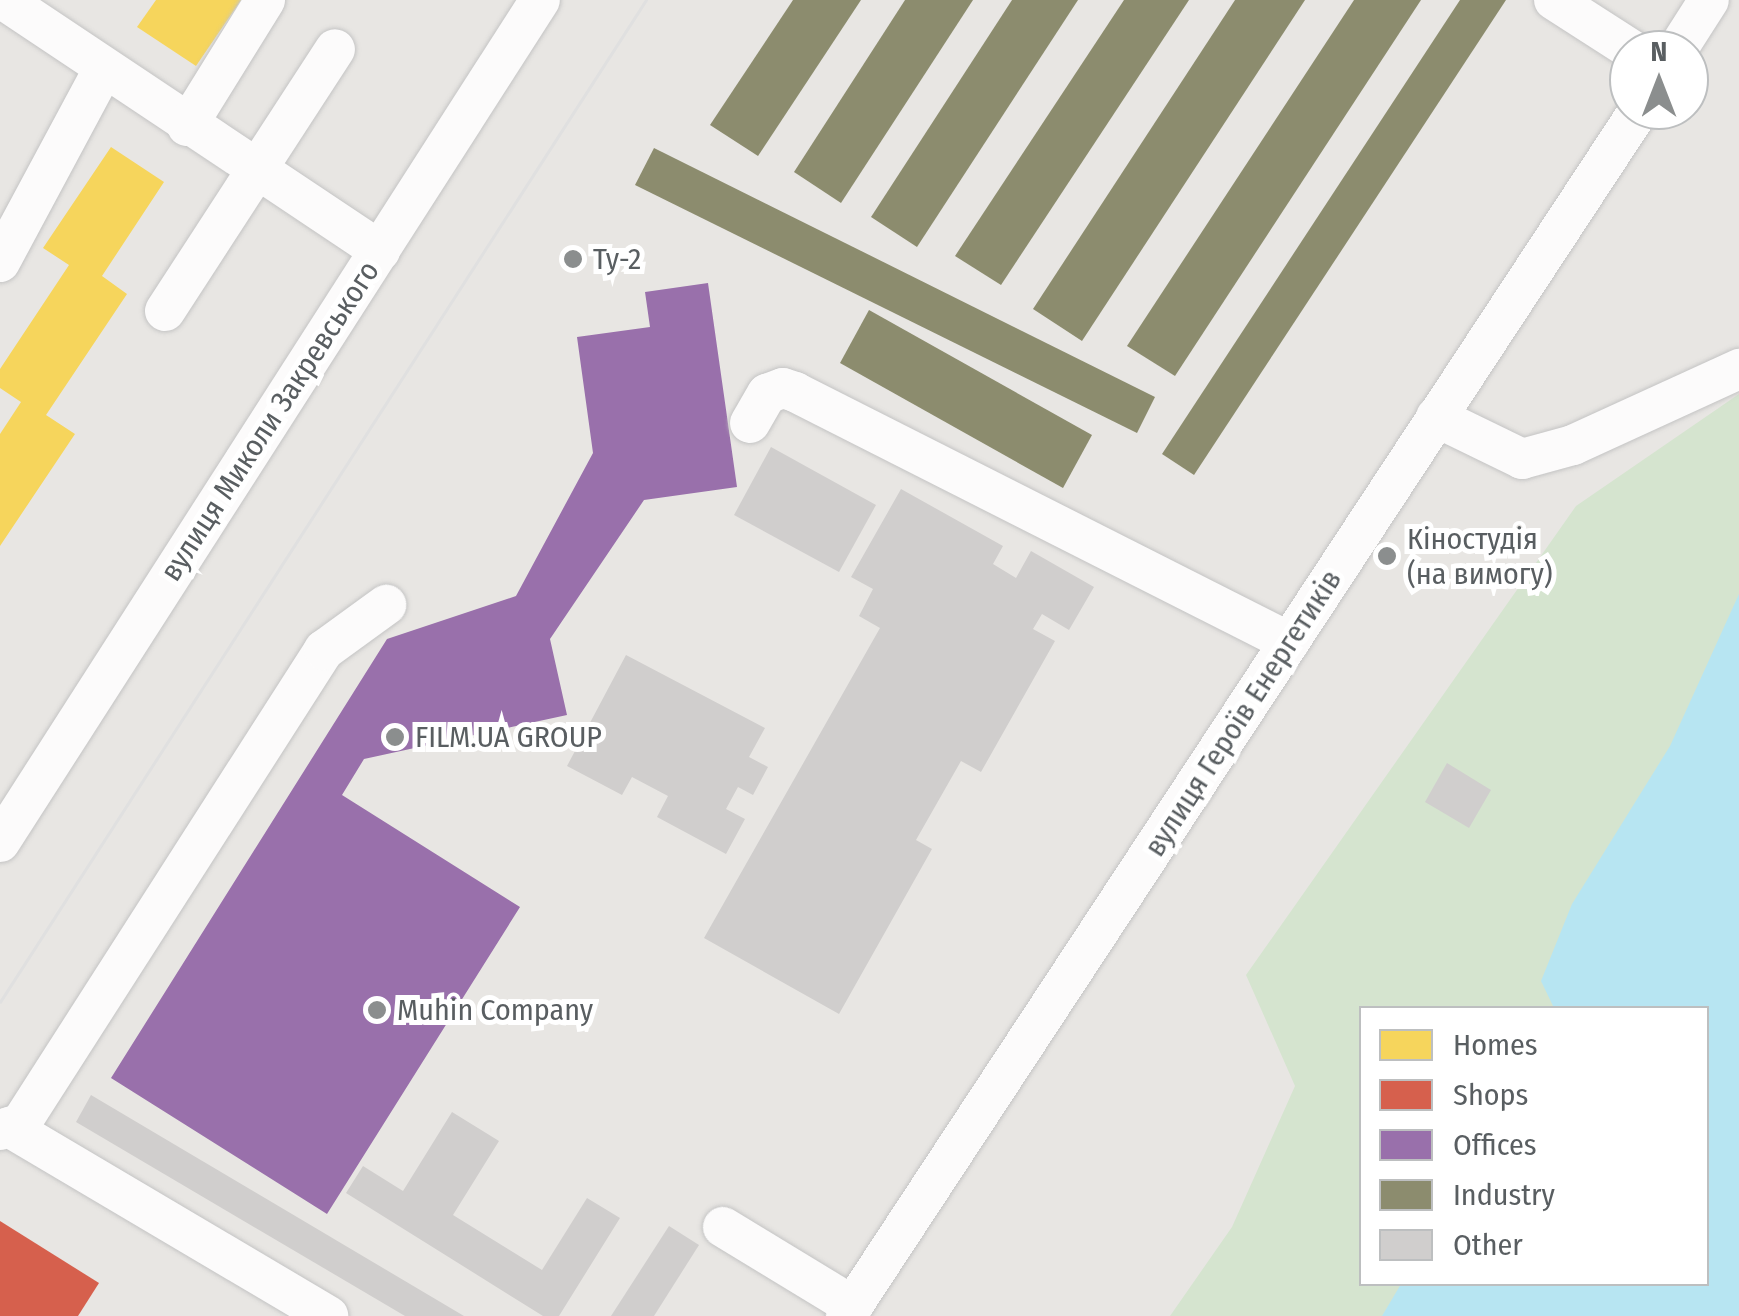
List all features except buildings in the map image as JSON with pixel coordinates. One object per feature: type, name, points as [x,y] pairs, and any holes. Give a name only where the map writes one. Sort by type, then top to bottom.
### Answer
[{"type":"street","points":[[4,0],[103,70],[380,251]]},
{"type":"street","points":[[187,126],[265,0]]},
{"type":"street","name":"вулиця Миколи Закревського","points":[[0,842],[540,0]]},
{"type":"street","points":[[1554,0],[1609,35]]},
{"type":"street","points":[[1690,30],[1708,0]]},
{"type":"street","points":[[165,312],[335,49]]},
{"type":"street","points":[[0,262],[103,70]]},
{"type":"street","name":"вулиця Героїв Енергетиків","points":[[850,1311],[1626,130]]},
{"type":"street","points":[[1436,417],[1522,459],[1573,445],[1739,369]]},
{"type":"street","points":[[750,423],[767,394],[783,388],[795,392],[1290,642]]},
{"type":"street","points":[[5,1128],[22,1123],[324,650],[386,605]]},
{"type":"street","points":[[5,1128],[328,1316]]},
{"type":"street","points":[[722,1227],[850,1311]]},
{"type":"green space","points":[[1739,394],[1739,1316],[1170,1316],[1232,1227],[1295,1086],[1246,975],[1576,506]]},
{"type":"water","points":[[1739,594],[1739,1316],[1382,1316],[1400,1286],[1709,1286],[1709,1006],[1553,1006],[1541,981],[1572,904],[1670,746]]},
{"type":"tram line","points":[[0,1002],[646,0]]},
{"type":"place","name":"Ту-2","points":[[573,259]]},
{"type":"place","name":"Кіностудія (на вимогу)","points":[[1387,556]]},
{"type":"place","name":"FILM.UA GROUP","points":[[395,737]]},
{"type":"place","name":"Muhin Company","points":[[377,1010]]}]
